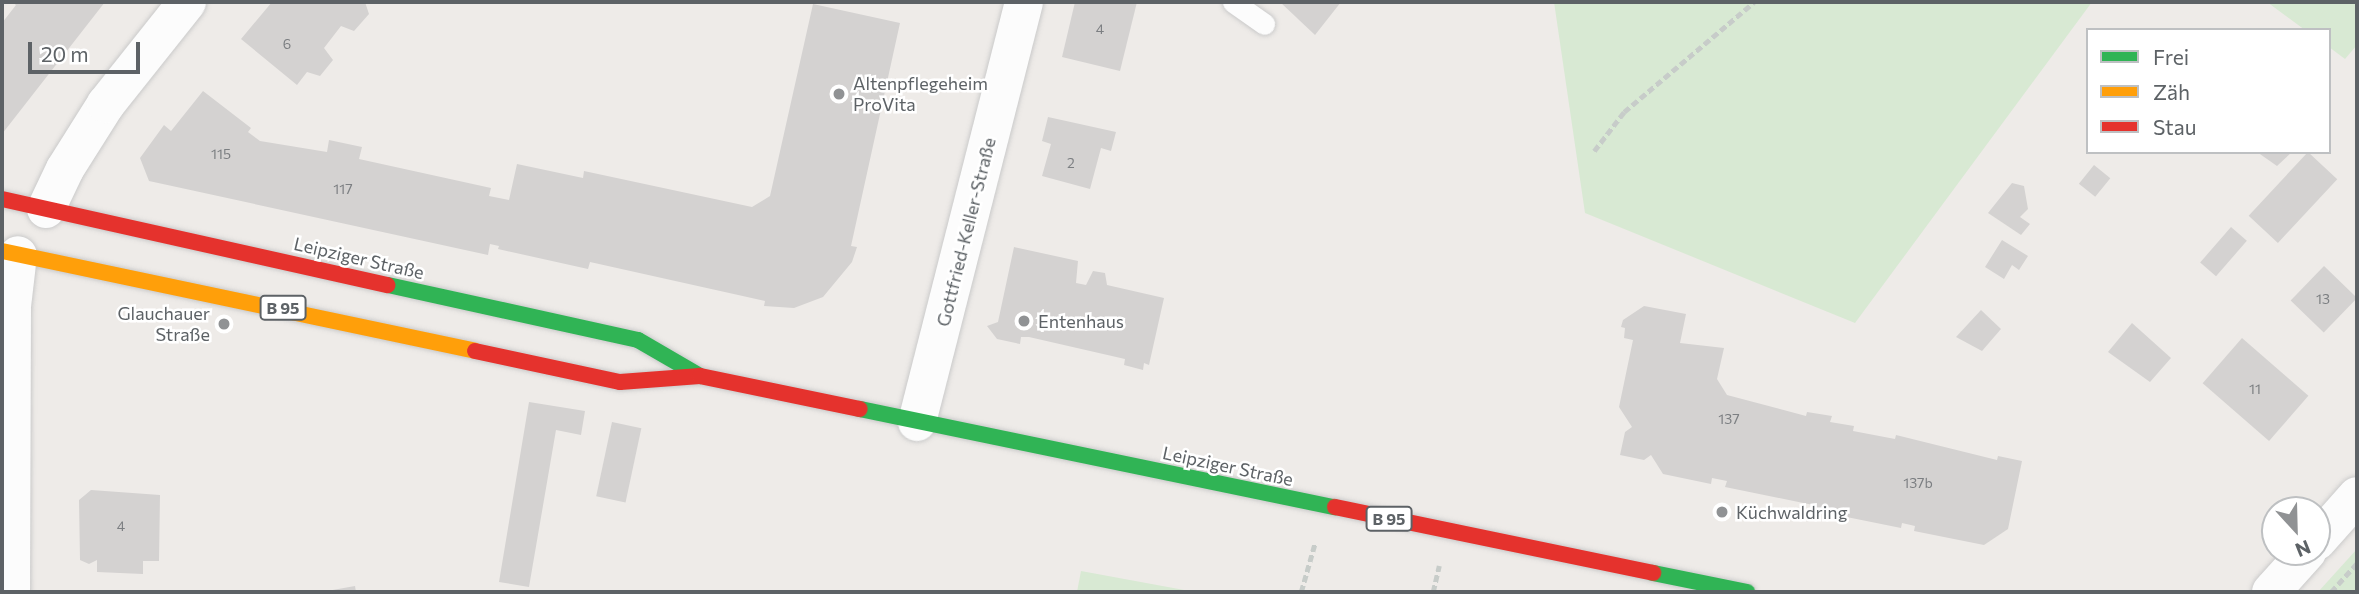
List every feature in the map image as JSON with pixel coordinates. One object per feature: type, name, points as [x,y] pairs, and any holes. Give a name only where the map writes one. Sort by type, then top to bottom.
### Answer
[{"type":"main road","name":"Leipziger Straße","points":[[2,199],[638,340],[700,376]]},
{"type":"main road","name":"Leipziger Straße","points":[[10,253],[620,382],[700,376],[1747,592]]},
{"type":"street","points":[[46,209],[65,169],[106,104],[187,2]]},
{"type":"street","name":"Gottfried-Keller-Straße","points":[[917,422],[1024,2]]},
{"type":"street","points":[[10,253],[11,592]]},
{"type":"street","points":[[2331,525],[2357,496]]},
{"type":"street","points":[[2271,592],[2294,566]]},
{"type":"lane","points":[[1233,2],[1264,24]]},
{"type":"path","points":[[1594,151],[1624,112],[1754,2]]},
{"type":"path","points":[[1301,592],[1325,506]]},
{"type":"path","points":[[2331,592],[2357,563]]},
{"type":"green space","points":[[1554,2],[2092,2],[1855,323],[1585,213]]},
{"type":"green space","points":[[2267,2],[2357,2],[2357,45],[2345,59],[2331,48],[2331,28],[2302,28]]},
{"type":"green space","points":[[2357,549],[2357,592],[2318,592]]},
{"type":"green space","points":[[1081,571],[1195,592],[1077,592]]},
{"type":"building","points":[[12,2],[105,2],[2,134],[2,23],[16,5]]},
{"type":"building","points":[[272,2],[365,2],[369,14],[354,31],[341,26],[324,48],[333,60],[320,76],[307,72],[297,85],[241,39]]},
{"type":"building","points":[[1075,2],[1137,2],[1120,71],[1062,57]]},
{"type":"building","points":[[1280,2],[1341,2],[1315,35]]},
{"type":"building","name":"Altenpflegeheim ProVita","points":[[813,4],[900,23],[851,246],[857,247],[852,262],[823,297],[794,308],[764,306],[765,301],[590,262],[588,269],[498,249],[499,246],[490,244],[488,255],[149,181],[140,158],[164,125],[171,131],[203,91],[251,128],[248,132],[260,141],[327,152],[329,140],[362,147],[359,159],[491,188],[489,196],[509,200],[517,164],[583,178],[584,171],[752,207],[770,196]]},
{"type":"building","points":[[1048,117],[1116,132],[1111,151],[1101,148],[1090,189],[1042,176],[1051,144],[1042,141]]},
{"type":"building","points":[[2260,154],[2290,154],[2277,166]]},
{"type":"building","points":[[2306,154],[2310,154],[2337,179],[2278,243],[2249,216]]},
{"type":"building","points":[[2094,165],[2110,178],[2095,197],[2079,184]]},
{"type":"building","points":[[2012,183],[2024,186],[2028,209],[2020,217],[2030,224],[2021,235],[1988,213]]},
{"type":"building","points":[[2231,227],[2247,241],[2216,276],[2200,262]]},
{"type":"building","points":[[2002,240],[2028,256],[2019,270],[2012,265],[2004,279],[1985,267]]},
{"type":"building","points":[[1014,247],[1078,261],[1076,283],[1086,285],[1093,271],[1105,273],[1107,285],[1164,298],[1149,365],[1144,363],[1143,370],[1124,365],[1125,359],[1029,337],[1021,337],[1020,344],[997,339],[987,326],[998,322]]},
{"type":"building","points":[[2324,266],[2357,298],[2324,332],[2291,301]]},
{"type":"building","points":[[1644,306],[1686,314],[1680,343],[1724,348],[1717,379],[1727,395],[1806,416],[1807,412],[1832,416],[1830,422],[1854,426],[1853,431],[1895,439],[1896,435],[1997,460],[1998,456],[2022,461],[2008,529],[1984,545],[1914,531],[1915,526],[1902,523],[1901,528],[1812,510],[1813,505],[1725,487],[1727,481],[1712,478],[1711,484],[1663,474],[1651,455],[1644,460],[1620,455],[1625,432],[1632,427],[1619,407],[1633,340],[1624,338],[1625,328],[1621,327],[1623,320]]},
{"type":"building","points":[[1981,310],[2001,329],[1982,351],[1956,337]]},
{"type":"building","points":[[2132,323],[2171,358],[2150,382],[2108,352]]},
{"type":"building","points":[[2242,338],[2308,396],[2269,441],[2203,383]]},
{"type":"building","points":[[529,402],[585,411],[581,435],[556,430],[529,587],[499,582]]},
{"type":"building","points":[[612,422],[641,428],[626,503],[596,496]]},
{"type":"building","points":[[91,490],[160,495],[159,561],[143,561],[143,574],[97,572],[97,560],[89,564],[80,560],[79,500]]},
{"type":"building","points":[[355,586],[356,592],[327,592],[327,591]]},
{"type":"traffic: fast","points":[[388,285],[638,340],[700,376]]},
{"type":"traffic: fast","points":[[860,409],[1335,507]]},
{"type":"traffic: fast","points":[[1653,573],[1747,592]]},
{"type":"traffic: slow","points":[[2,251],[475,351]]},
{"type":"traffic: jam","points":[[2,199],[388,285]]},
{"type":"traffic: jam","points":[[475,351],[620,382],[700,376],[860,409]]},
{"type":"traffic: jam","points":[[1335,507],[1653,573]]},
{"type":"place","name":"Altenpflegeheim ProVita","points":[[839,94]]},
{"type":"place","name":"Entenhaus","points":[[1024,321]]},
{"type":"place","name":"Glauchauer Straße","points":[[224,324]]},
{"type":"place","name":"Küchwaldring","points":[[1722,512]]}]
